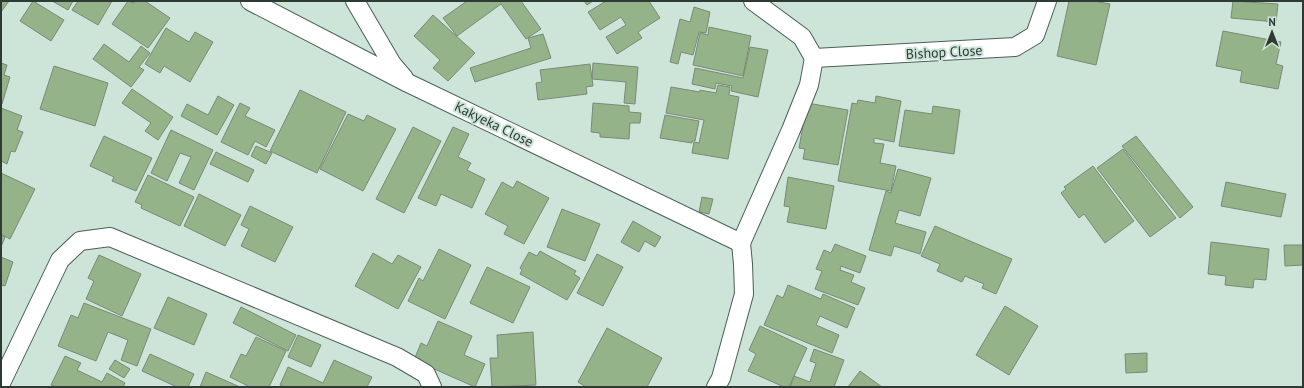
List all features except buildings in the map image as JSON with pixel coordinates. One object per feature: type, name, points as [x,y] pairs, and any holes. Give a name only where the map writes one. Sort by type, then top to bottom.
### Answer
[{"type":"street","name":"Kakyeka Close","points":[[250,1],[408,83],[741,243]]},
{"type":"street","points":[[355,1],[392,64],[408,83]]},
{"type":"street","points":[[716,387],[721,378],[744,294],[741,243],[791,130],[809,85],[814,58],[802,37],[752,1]]},
{"type":"street","name":"Bishop Close","points":[[814,58],[1014,47],[1035,35],[1047,1]]},
{"type":"street","points":[[1,383],[60,260],[80,241],[110,237],[397,357],[426,374],[432,387]]}]
